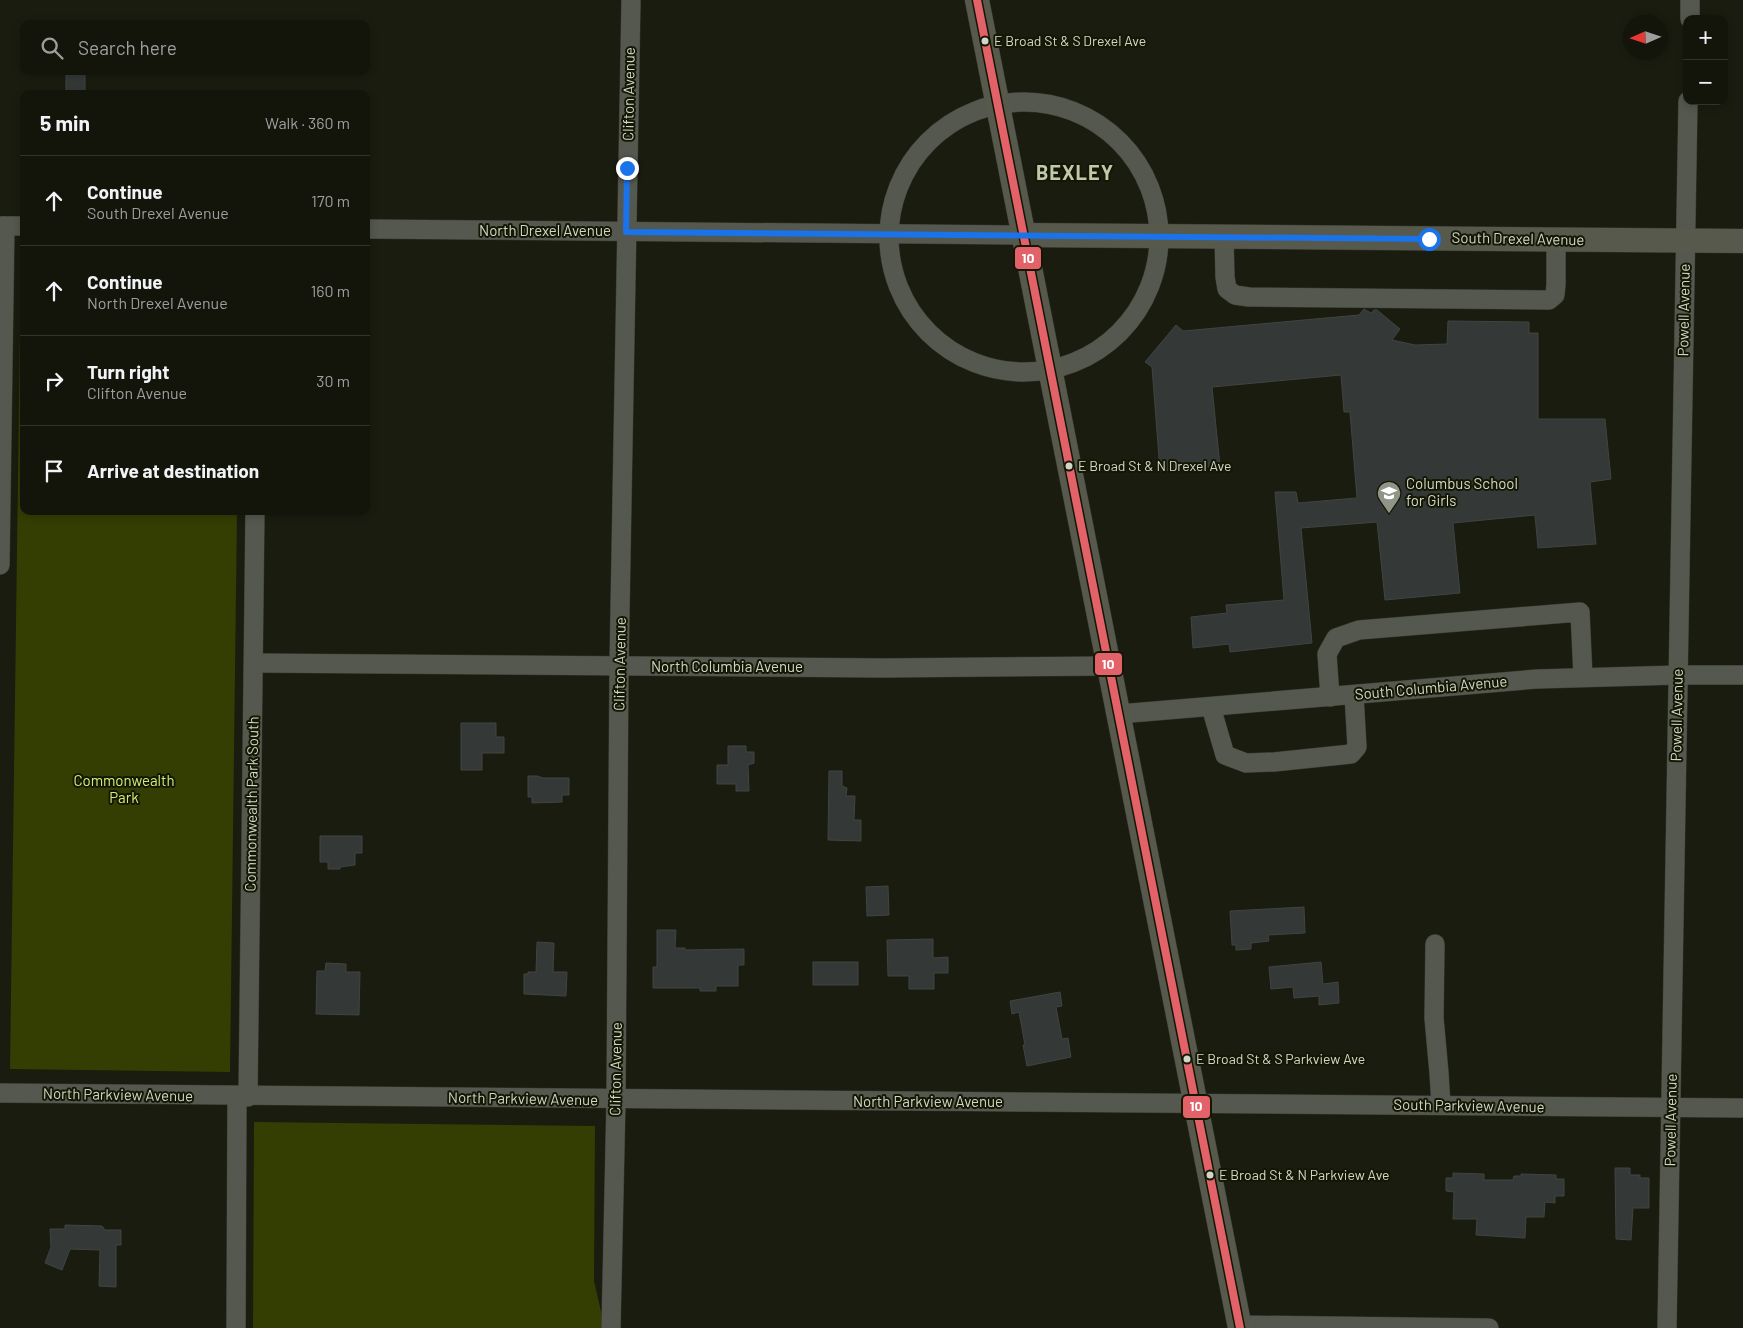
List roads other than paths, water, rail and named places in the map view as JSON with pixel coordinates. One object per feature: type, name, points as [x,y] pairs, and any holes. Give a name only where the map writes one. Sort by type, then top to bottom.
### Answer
[{"type":"main road","points":[[977,0],[1240,1326]]},
{"type":"main road","name":"South Drexel Avenue","points":[[1023,235],[1743,241]]},
{"type":"street","name":"Clifton Avenue","points":[[611,1328],[616,1100],[619,666],[630,0]]},
{"type":"street","points":[[1690,0],[1690,15]]},
{"type":"street","points":[[1024,101],[1054,104],[1078,112],[1104,128],[1122,142],[1137,163],[1148,183],[1156,209],[1159,236],[1157,261],[1152,282],[1143,304],[1129,324],[1095,354],[1072,364],[1050,370],[1019,373],[990,369],[961,358],[936,341],[916,320],[900,293],[891,264],[888,234],[891,208],[899,185],[920,151],[935,135],[955,121],[973,111],[998,104],[1024,101]]},
{"type":"street","name":"Powell Avenue","points":[[1667,1328],[1688,105]]},
{"type":"street","points":[[0,565],[10,226]]},
{"type":"street","name":"North Drexel Avenue","points":[[370,229],[1023,235]]},
{"type":"street","points":[[1224,237],[1227,289],[1235,295],[1249,297],[1549,300],[1554,295],[1556,284],[1556,240]]},
{"type":"street","name":"Commonwealth Park South","points":[[236,1328],[254,663],[255,515]]},
{"type":"street","points":[[1330,697],[1326,654],[1336,638],[1359,630],[1580,612],[1583,677]]},
{"type":"street","name":"North Columbia Avenue","points":[[254,663],[874,668],[1110,666]]},
{"type":"street","name":"South Columbia Avenue","points":[[1119,714],[1537,679],[1743,675]]},
{"type":"street","points":[[1211,707],[1225,756],[1246,763],[1274,762],[1351,754],[1357,747],[1354,694]]},
{"type":"street","points":[[1435,944],[1434,1018],[1440,1106]]},
{"type":"street","name":"North Parkview Avenue","points":[[0,1093],[616,1100],[1195,1103]]},
{"type":"street","name":"South Parkview Avenue","points":[[1195,1103],[1743,1108]]},
{"type":"street","points":[[1240,1326],[1489,1328]]},
{"type":"place","name":"E Broad St & S Drexel Ave","points":[[985,41]]},
{"type":"place","name":"E Broad St & N Drexel Ave","points":[[1069,466]]},
{"type":"place","name":"Columbus School for Girls","points":[[1389,514]]},
{"type":"place","name":"E Broad St & S Parkview Ave","points":[[1187,1059]]},
{"type":"place","name":"E Broad St & N Parkview Ave","points":[[1210,1175]]},
{"type":"district","name":"BEXLEY","points":[[1075,173]]},
{"type":"park label","name":"Commonwealth Park","points":[[124,790]]}]
